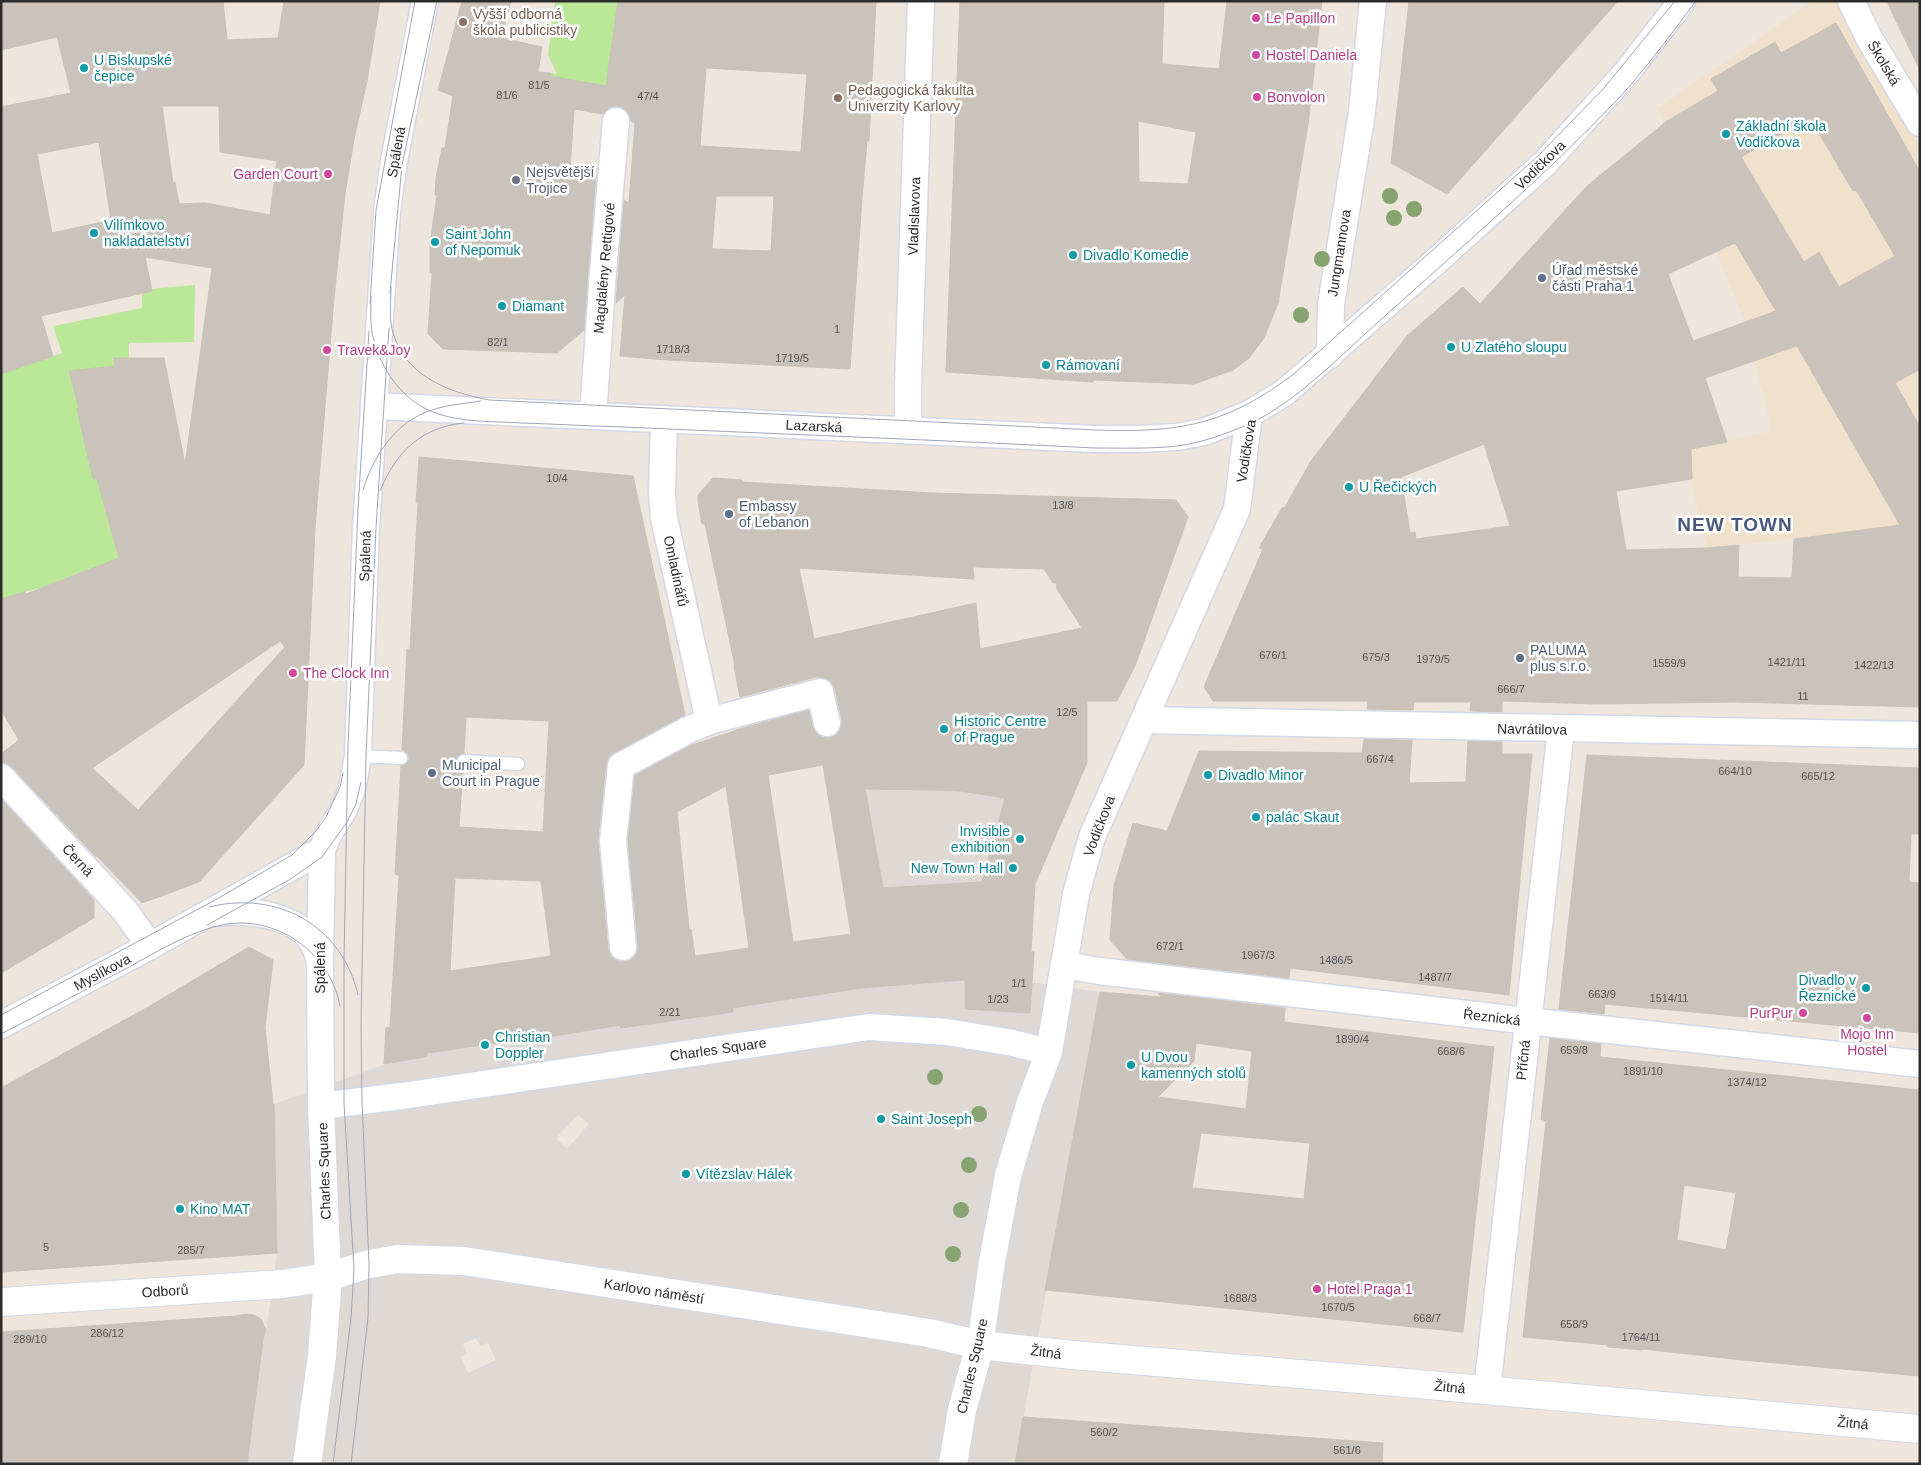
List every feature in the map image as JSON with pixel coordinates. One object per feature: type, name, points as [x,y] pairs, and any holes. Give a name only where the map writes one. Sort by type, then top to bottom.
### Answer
[{"type":"main road","name":"Karlovo náměstí","points":[[328,1277],[369,1264],[398,1259],[464,1261],[929,1333],[980,1345]]},
{"type":"main road","name":"Charles Square","points":[[307,1464],[322,1356],[328,1277]]},
{"type":"main road","name":"Odborů","points":[[1,1302],[283,1284],[328,1277]]},
{"type":"main road","name":"Žitná","points":[[980,1345],[1073,1355],[1920,1429]]},
{"type":"main road","name":"Charles Square","points":[[953,1464],[964,1402],[980,1345]]},
{"type":"street","name":"Spálená","points":[[321,1106],[320,962],[322,850],[329,833],[343,811],[352,789],[358,756],[366,527],[388,203],[425,1]]},
{"type":"street","name":"Vladislavova","points":[[908,430],[921,1]]},
{"type":"street","name":"Jungmannova","points":[[1330,354],[1332,297],[1362,112],[1373,1]]},
{"type":"street","name":"Vodičkova","points":[[1049,1052],[1076,894],[1092,837],[1237,509],[1249,414],[1284,394],[1545,163],[1627,72],[1682,1]]},
{"type":"street","name":"Školská","points":[[1850,1],[1868,36],[1920,123]]},
{"type":"street","name":"Magdalény Rettigové","points":[[593,416],[616,121]]},
{"type":"street","name":"Lazarská","points":[[374,406],[1140,439],[1177,437],[1204,432],[1249,414]]},
{"type":"street","name":"Omladinářů","points":[[664,419],[662,493],[664,518],[709,722]]},
{"type":"street","points":[[624,947],[613,840],[621,766],[686,731],[709,722],[820,692],[827,723]]},
{"type":"street","name":"Navrátilova","points":[[1144,720],[1920,735]]},
{"type":"street","name":"Příčná","points":[[1487,1390],[1561,729]]},
{"type":"street","name":"Černá","points":[[1,777],[125,911],[150,946]]},
{"type":"street","name":"Myslíkova","points":[[1,1025],[150,946],[322,850]]},
{"type":"street","name":"Myslíkova","points":[[202,917],[232,911],[249,911],[277,918],[291,924],[308,936],[314,943],[320,962]]},
{"type":"street","name":"Řeznická","points":[[1065,965],[1099,971],[1528,1021],[1920,1064]]},
{"type":"street","name":"Charles Square","points":[[328,1277],[321,1106],[412,1095],[869,1027],[947,1032],[1013,1043],[1049,1052],[1030,1102],[1008,1176],[992,1262],[980,1345]]},
{"type":"lane","points":[[358,756],[401,758]]},
{"type":"lane","points":[[464,761],[518,764]]},
{"type":"shaded area","points":[[1813,1],[1836,1],[1920,146],[1920,525],[1707,548],[1697,511],[1692,479],[1691,449],[1772,431],[1745,322],[1658,108]]},
{"type":"shaded area","points":[[865,789],[961,791],[1005,798],[982,882],[883,888]]},
{"type":"shaded area","points":[[973,979],[1029,982],[1100,992],[1015,1464],[247,1464],[262,1344],[260,1344],[266,1332],[277,1253],[274,1104],[392,1062],[427,1056],[427,1053],[511,1043],[620,1025],[621,1028],[732,1012],[732,1008],[861,988]],"holes":[[[578,1115],[589,1124],[567,1149],[556,1138]],[[476,1338],[480,1346],[488,1343],[496,1360],[468,1373],[460,1357],[467,1354],[463,1344]]]},
{"type":"green space","points":[[555,1],[618,1],[606,86],[550,76],[550,73],[557,74],[548,55]]},
{"type":"green space","points":[[195,285],[194,342],[129,343],[129,358],[114,358],[115,366],[69,372],[79,408],[93,479],[97,479],[121,563],[81,572],[46,586],[1,599],[1,374],[62,353],[53,326],[142,308],[142,293],[151,291],[151,289]]},
{"type":"building","points":[[1,1],[223,1],[227,40],[278,38],[284,1],[380,1],[345,194],[334,298],[315,528],[304,765],[199,882],[142,903],[12,767],[1,762],[1,754],[19,740],[1,710],[1,599],[25,592],[26,594],[119,558],[97,479],[93,479],[77,409],[79,408],[69,371],[115,366],[114,358],[164,358],[185,465],[212,268],[145,257],[152,291],[41,316],[53,356],[1,374],[1,107],[71,93],[57,37],[1,50]],"holes":[[[162,106],[219,106],[220,152],[277,161],[270,215],[205,203],[179,204],[175,182],[173,183]],[[99,142],[111,220],[52,233],[37,154]],[[280,641],[285,647],[138,810],[92,768]]]},
{"type":"building","points":[[462,1],[511,1],[501,38],[542,47],[538,72],[606,86],[618,1],[876,1],[869,141],[867,141],[862,198],[850,369],[620,356],[625,295],[616,303],[624,200],[629,203],[635,123],[631,121],[625,109],[617,106],[609,108],[603,114],[574,109],[570,170],[593,172],[596,175],[584,330],[557,353],[443,349],[428,334],[432,273],[430,272],[430,244],[437,195],[435,195],[436,178],[442,148],[445,148],[453,96],[438,90]],"holes":[[[706,68],[807,74],[801,152],[700,146]],[[716,196],[774,196],[771,251],[712,249]]]},
{"type":"building","points":[[960,1],[1164,1],[1162,64],[1219,69],[1227,1],[1322,1],[1308,124],[1278,303],[1264,338],[1249,358],[1233,370],[1194,384],[1093,380],[1093,382],[946,372]],"holes":[[[1138,121],[1196,132],[1188,184],[1139,182]]]},
{"type":"building","points":[[1409,1],[1618,1],[1447,194],[1391,163]]},
{"type":"building","points":[[1887,1],[1920,1],[1920,70],[1895,19]]},
{"type":"building","points":[[1836,23],[1920,172],[1920,369],[1895,383],[1920,427],[1920,707],[1736,702],[1597,704],[1502,701],[1502,712],[1470,711],[1471,702],[1414,702],[1413,710],[1367,709],[1368,701],[1213,701],[1204,687],[1263,549],[1259,548],[1311,461],[1407,336],[1463,287],[1480,304],[1587,186],[1667,121],[1718,91],[1711,79],[1775,42],[1781,53]],"holes":[[[1810,118],[1853,191],[1856,190],[1895,256],[1839,287],[1819,252],[1804,262],[1741,157]],[[1735,243],[1776,311],[1693,341],[1668,274]],[[1797,346],[1900,525],[1794,539],[1792,578],[1738,577],[1739,545],[1707,548],[1626,550],[1616,491],[1692,479],[1691,449],[1727,442],[1705,378]],[[1484,444],[1510,526],[1416,539],[1415,532],[1410,533],[1401,477]]]},
{"type":"building","points":[[419,457],[633,476],[685,715],[614,753],[609,757],[606,764],[598,842],[608,948],[611,956],[617,961],[624,962],[632,959],[637,953],[638,946],[628,841],[635,775],[692,745],[746,727],[809,710],[813,727],[816,733],[822,737],[831,737],[837,734],[841,727],[842,720],[835,689],[831,682],[825,678],[816,677],[740,697],[705,524],[702,524],[698,501],[698,495],[713,478],[742,480],[742,482],[933,493],[1176,500],[1188,517],[1135,666],[1117,701],[1087,701],[1087,763],[1035,884],[1031,952],[1034,952],[1030,1013],[965,1009],[965,980],[936,982],[861,988],[732,1008],[733,1012],[621,1028],[620,1025],[511,1043],[511,1041],[427,1053],[427,1056],[384,1064],[386,1027],[390,1028],[399,875],[395,874],[401,766],[405,765],[409,759],[408,754],[402,750],[407,649],[410,649],[418,503],[416,503]],"holes":[[[973,567],[1044,569],[1053,583],[1056,583],[1057,589],[1082,628],[980,649],[976,603],[814,639],[799,568],[974,579]],[[466,717],[549,721],[543,832],[459,827],[463,769],[457,765],[456,760],[458,756],[464,753]],[[823,765],[851,934],[793,942],[768,775]],[[726,786],[749,948],[695,956],[691,929],[689,929],[677,812]],[[865,789],[961,791],[1005,798],[982,882],[883,888]],[[455,878],[541,881],[551,956],[450,971]]]},
{"type":"building","points":[[1364,739],[1412,740],[1409,783],[1466,782],[1468,741],[1502,742],[1502,754],[1532,754],[1509,995],[1290,968],[1289,978],[1127,959],[1110,940],[1114,885],[1133,823],[1167,831],[1199,751],[1362,753]]},
{"type":"building","points":[[1587,755],[1920,768],[1920,834],[1911,834],[1909,882],[1920,883],[1920,1033],[1605,1004],[1604,1014],[1559,1009]]},
{"type":"building","points":[[1,799],[94,900],[94,918],[1,973]]},
{"type":"building","points":[[249,947],[273,960],[265,1027],[274,1104],[277,1253],[1,1272],[1,1088],[150,1006]]},
{"type":"building","points":[[1100,992],[1161,997],[1158,993],[1285,1008],[1284,1022],[1494,1047],[1463,1332],[1045,1290]],"holes":[[[1196,1043],[1252,1051],[1246,1109],[1158,1097],[1194,1061]],[[1201,1133],[1310,1143],[1304,1199],[1192,1188]]]},
{"type":"building","points":[[1550,1038],[1601,1044],[1600,1057],[1920,1090],[1920,1376],[1608,1347],[1608,1345],[1523,1337],[1546,1121],[1541,1119]],"holes":[[[1684,1185],[1736,1193],[1726,1250],[1677,1240]]]},
{"type":"building","points":[[246,1314],[254,1315],[261,1319],[266,1330],[263,1339],[247,1464],[1,1464],[1,1332]]},
{"type":"building","points":[[1023,1417],[1383,1443],[1382,1464],[1015,1464]]},
{"type":"tram line","points":[[370,303],[376,210],[415,1]]},
{"type":"tram line","points":[[390,293],[402,165],[437,1]]},
{"type":"tram line","points":[[391,287],[390,313],[392,329],[398,345],[416,370],[443,386],[473,397],[489,400],[1125,431],[1178,427],[1202,422],[1248,404],[1296,372],[1538,156],[1604,88],[1675,1]]},
{"type":"tram line","points":[[371,296],[372,332],[379,355],[390,376],[406,395],[416,403],[437,414],[449,417],[485,421],[1095,448],[1157,448],[1195,443],[1247,425],[1266,415],[1285,403],[1321,374],[1505,209],[1591,127],[1638,76],[1696,1]]},
{"type":"tram line","points":[[351,1464],[368,1318],[369,1264],[362,1101],[361,1025],[366,756],[376,528],[389,328]]},
{"type":"tram line","points":[[333,1464],[351,1318],[354,1269],[344,1103],[344,960],[348,746],[358,509],[369,331]]},
{"type":"tram line","points":[[363,490],[378,455],[393,435],[403,426],[431,410],[481,401]]},
{"type":"tram line","points":[[380,491],[394,464],[412,444],[435,430],[449,425],[464,423]]},
{"type":"tram line","points":[[1,1015],[217,899],[292,855],[316,831],[326,817],[340,787],[343,773]]},
{"type":"tram line","points":[[207,925],[289,880],[322,857],[347,822],[356,804],[361,782]]},
{"type":"tram line","points":[[209,907],[234,903],[259,904],[282,909],[303,918],[322,932],[338,949],[350,970],[358,995]]},
{"type":"tram line","points":[[1,1034],[186,937],[210,928],[242,923],[262,925],[298,941],[313,954],[325,969],[334,987],[340,1006]]},
{"type":"place","name":"Le Papillon","points":[[1256,18]]},
{"type":"place","name":"Vyšší odborná škola publicistiky","points":[[463,22]]},
{"type":"place","name":"Hostel Daniela","points":[[1256,55]]},
{"type":"place","name":"U Biskupské čepice","points":[[84,68]]},
{"type":"place","name":"Bonvolon","points":[[1257,97]]},
{"type":"place","name":"Pedagogická fakulta Univerzity Karlovy","points":[[838,98]]},
{"type":"place","name":"Základní škola Vodičkova","points":[[1726,134]]},
{"type":"place","name":"Garden Court","points":[[328,174]]},
{"type":"place","name":"Nejsvětější Trojice","points":[[516,180]]},
{"type":"place","name":"Vilímkovo nakladatelství","points":[[94,233]]},
{"type":"place","name":"Saint John of Nepomuk","points":[[435,242]]},
{"type":"place","name":"Divadlo Komedie","points":[[1073,255]]},
{"type":"place","name":"Úřad městské části Praha 1","points":[[1542,278]]},
{"type":"place","name":"Diamant","points":[[502,306]]},
{"type":"place","name":"U Zlatého sloupu","points":[[1451,347]]},
{"type":"place","name":"Travek&Joy","points":[[327,350]]},
{"type":"place","name":"Rámovaní","points":[[1046,365]]},
{"type":"place","name":"U Řečických","points":[[1349,487]]},
{"type":"place","name":"Embassy of Lebanon","points":[[729,514]]},
{"type":"place","name":"PALUMA plus s.r.o.","points":[[1520,658]]},
{"type":"place","name":"The Clock Inn","points":[[293,673]]},
{"type":"place","name":"Historic Centre of Prague","points":[[944,729]]},
{"type":"place","name":"Municipal Court in Prague","points":[[432,773]]},
{"type":"place","name":"Divadlo Minor","points":[[1208,775]]},
{"type":"place","name":"palác Skaut","points":[[1256,817]]},
{"type":"place","name":"Invisible exhibition","points":[[1020,839]]},
{"type":"place","name":"New Town Hall","points":[[1013,868]]},
{"type":"place","name":"Divadlo v Řeznické","points":[[1866,988]]},
{"type":"place","name":"PurPur","points":[[1803,1013]]},
{"type":"place","name":"Mojo Inn Hostel","points":[[1867,1018]]},
{"type":"place","name":"Christian Doppler","points":[[485,1045]]},
{"type":"place","name":"U Dvou kamenných stolů","points":[[1131,1065]]},
{"type":"place","name":"Saint Joseph","points":[[881,1119]]},
{"type":"place","name":"Vítězslav Hálek","points":[[686,1174]]},
{"type":"place","name":"Kino MAT","points":[[180,1209]]},
{"type":"place","name":"Hotel Praga 1","points":[[1317,1289]]},
{"type":"district","name":"NEW TOWN","points":[[1735,524]]}]
